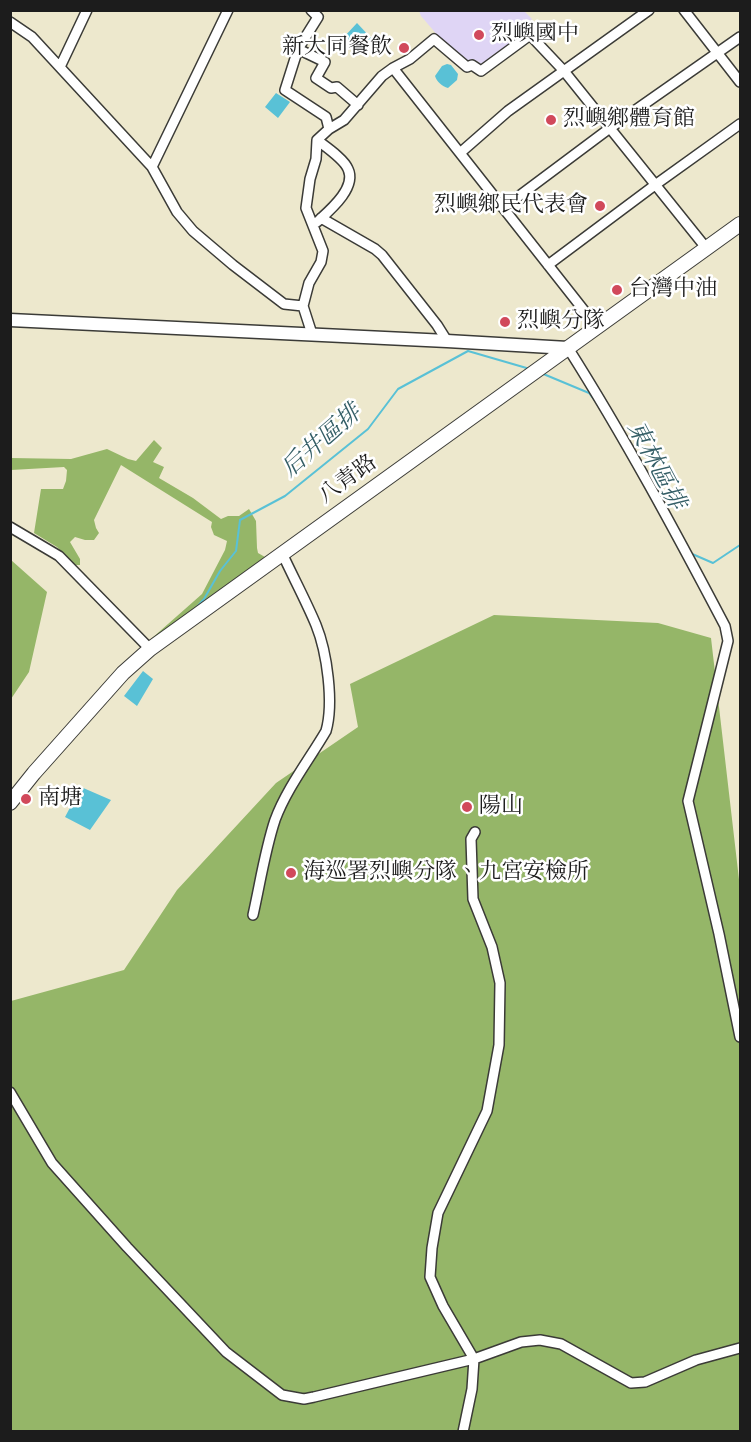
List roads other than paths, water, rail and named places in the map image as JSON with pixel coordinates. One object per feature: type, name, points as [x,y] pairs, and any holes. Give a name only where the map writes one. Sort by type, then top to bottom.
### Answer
[{"type":"main road","name":"八青路","points":[[10,803],[115,681],[150,649],[741,224]]},
{"type":"street","points":[[60,67],[87,10]]},
{"type":"street","points":[[152,167],[228,10]]},
{"type":"street","points":[[311,10],[318,17],[298,49],[285,90],[326,117],[329,129]]},
{"type":"street","points":[[460,153],[508,111],[649,10]]},
{"type":"street","points":[[684,10],[741,82]]},
{"type":"street","points":[[10,22],[32,37],[152,167],[177,212],[193,231],[284,304],[303,306]]},
{"type":"street","points":[[312,334],[303,306],[309,283],[321,262],[323,251],[306,208],[310,179],[316,159],[317,140],[344,120],[382,76],[410,59],[434,39],[467,67],[472,64],[481,71],[530,35],[564,71],[707,249]]},
{"type":"street","points":[[503,208],[610,128],[741,37]]},
{"type":"street","points":[[298,49],[325,62],[316,78],[331,88],[338,87],[358,105]]},
{"type":"street","points":[[393,68],[597,327]]},
{"type":"street","points":[[548,265],[655,184],[741,124]]},
{"type":"street","points":[[314,225],[345,192],[351,177],[348,167],[317,140]]},
{"type":"street","points":[[321,218],[382,255],[447,340]]},
{"type":"street","points":[[10,320],[447,340],[568,348],[604,404],[655,495],[725,626],[729,641],[688,801],[741,1037]]},
{"type":"street","points":[[10,527],[58,556],[150,649]]},
{"type":"street","points":[[253,915],[276,819],[329,722],[330,698],[327,667],[317,627],[282,553]]},
{"type":"street","points":[[463,1431],[472,1389],[474,1359],[443,1306],[430,1276],[438,1213],[487,1111],[499,1045],[500,983],[492,947],[473,899],[471,839],[476,832]]},
{"type":"street","points":[[10,1092],[52,1163],[127,1247],[226,1352],[282,1395],[304,1399],[474,1359],[521,1342],[540,1340],[561,1344],[631,1383],[645,1382],[696,1360],[741,1348]]},
{"type":"water","points":[[357,23],[372,39],[357,50],[344,37]]},
{"type":"water","points":[[451,65],[458,74],[457,80],[448,88],[440,84],[435,76],[442,66]]},
{"type":"water","points":[[276,93],[290,102],[278,118],[265,107]]},
{"type":"water","points":[[143,671],[153,679],[137,706],[124,696]]},
{"type":"water","points":[[81,787],[111,800],[90,830],[65,817]]},
{"type":"waterway","name":"后井區排","points":[[196,608],[236,551],[240,520],[285,496],[368,429],[398,389],[468,351],[530,369]]},
{"type":"waterway","name":"東林區排","points":[[541,373],[589,393],[596,402]]},
{"type":"waterway","name":"東林區排","points":[[690,553],[713,563],[740,545]]},
{"type":"place","name":"烈嶼國中","points":[[479,35]]},
{"type":"place","name":"新大同餐飲","points":[[404,48]]},
{"type":"place","name":"烈嶼鄉體育館","points":[[551,120]]},
{"type":"place","name":"烈嶼鄉民代表會","points":[[600,206]]},
{"type":"place","name":"台灣中油","points":[[617,290]]},
{"type":"place","name":"烈嶼分隊","points":[[505,322]]},
{"type":"place","name":"南塘","points":[[26,799]]},
{"type":"place","name":"陽山","points":[[467,807]]},
{"type":"place","name":"海巡署烈嶼分隊、九宮安檢所","points":[[291,873]]}]
